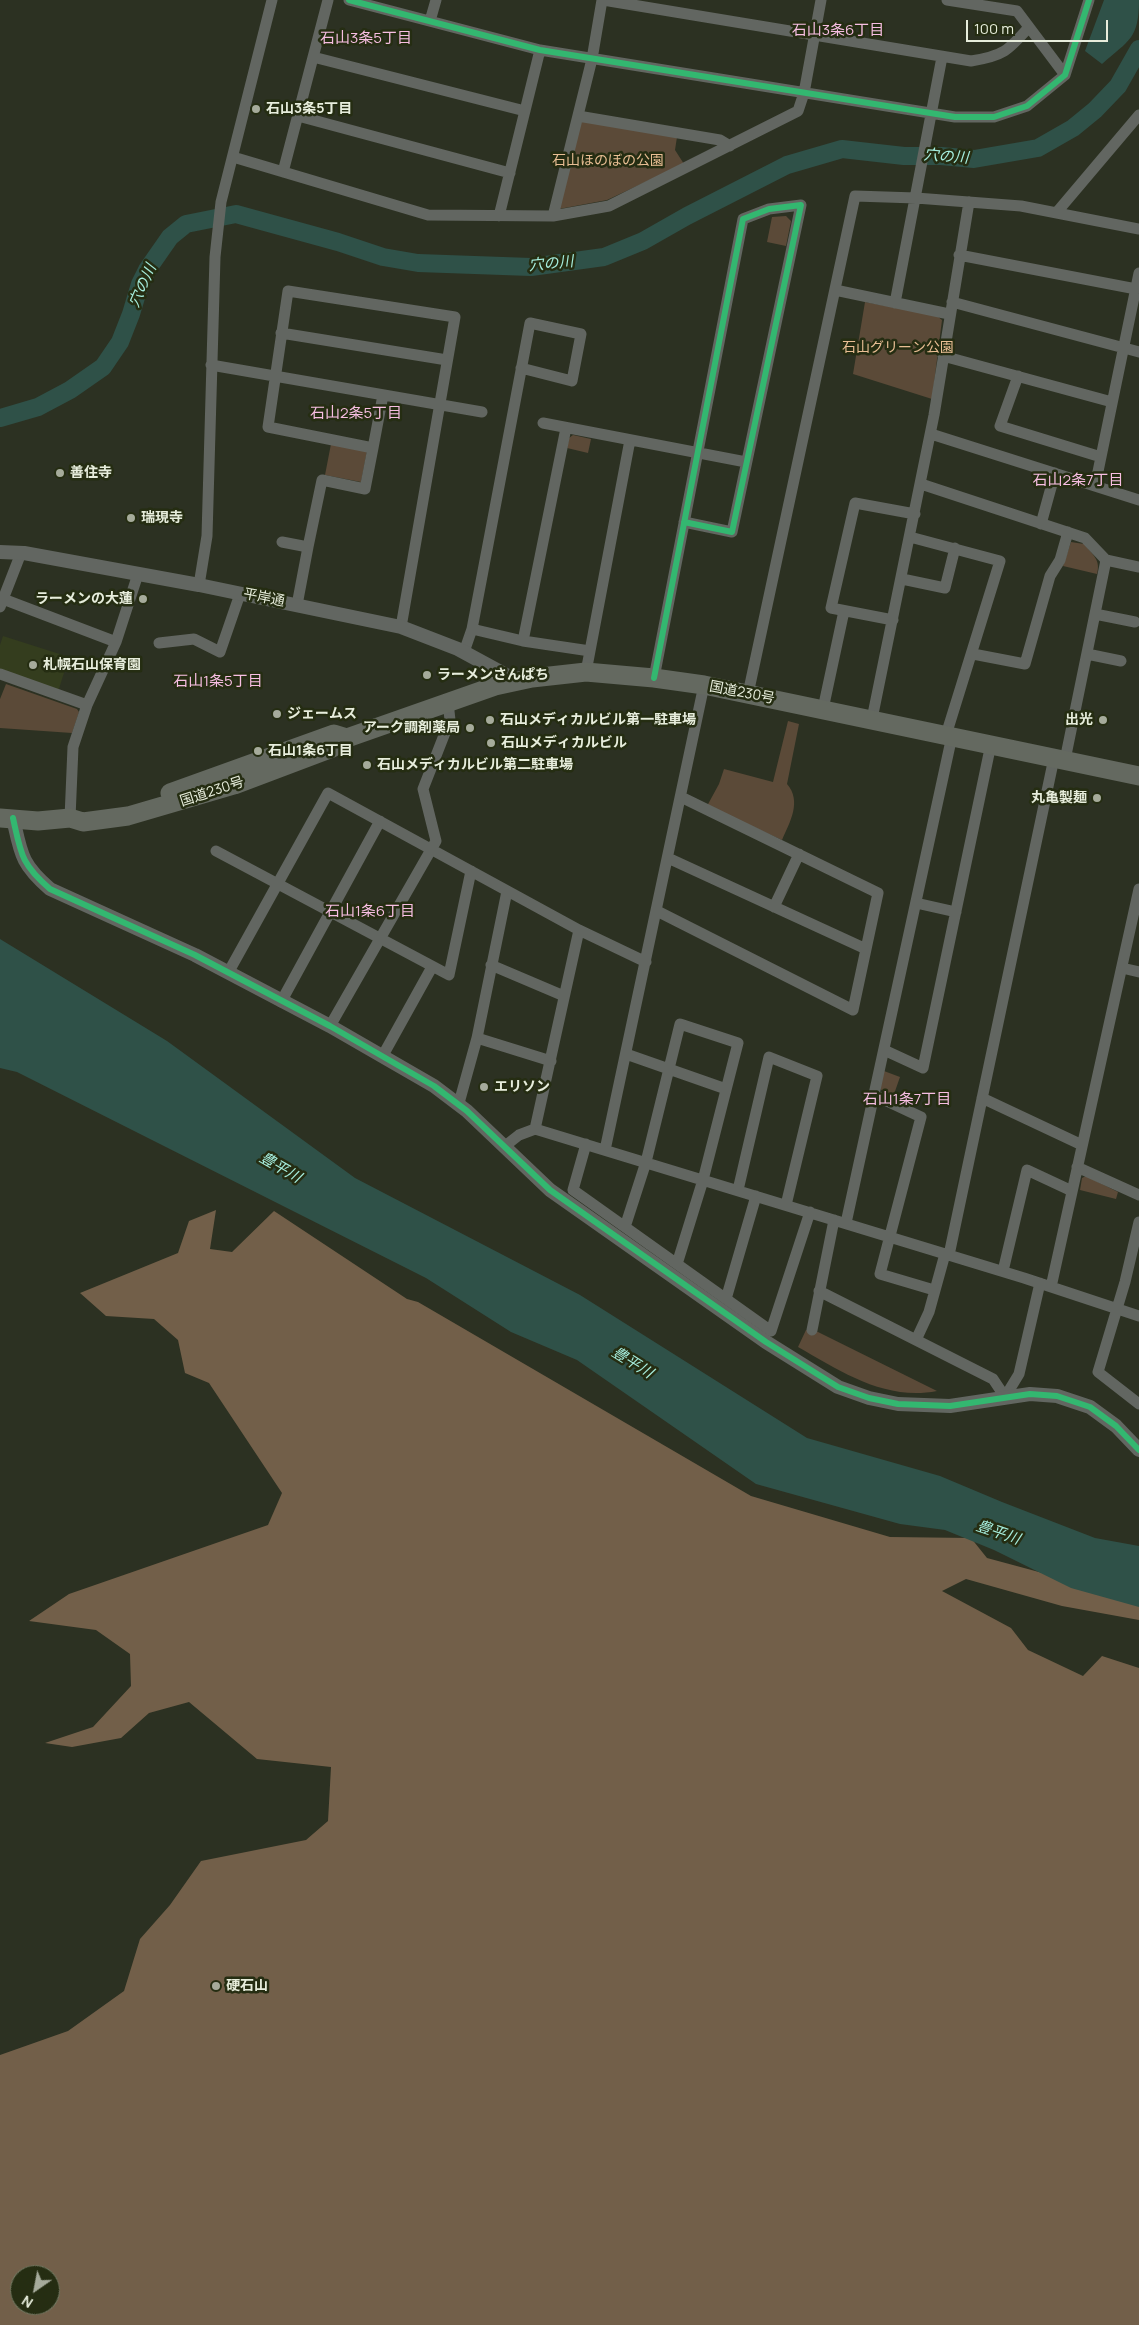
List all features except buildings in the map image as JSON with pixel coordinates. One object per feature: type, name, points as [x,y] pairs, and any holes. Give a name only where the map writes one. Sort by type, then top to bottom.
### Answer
[{"type":"highway","name":"国道230号","points":[[7,818],[38,821],[70,818],[83,822],[128,816],[172,805],[234,785],[323,752],[347,738],[448,702],[517,681],[586,672],[704,685],[1139,776]]},
{"type":"street","points":[[199,585],[207,536],[215,257],[221,202],[272,0]]},
{"type":"street","points":[[283,172],[328,0]]},
{"type":"street","points":[[349,0],[540,50],[954,118],[994,118],[1027,106],[1065,75],[1089,0]]},
{"type":"street","points":[[430,21],[436,0]]},
{"type":"street","points":[[553,216],[592,58],[603,0],[971,61],[996,56],[1010,48],[1029,27]]},
{"type":"street","points":[[233,157],[428,215],[553,216],[609,206],[798,112],[804,93],[821,0]]},
{"type":"street","points":[[947,0],[1017,11],[1065,75]]},
{"type":"street","points":[[499,216],[540,50]]},
{"type":"street","points":[[313,57],[525,111]]},
{"type":"street","points":[[895,303],[942,57]]},
{"type":"street","points":[[1057,212],[1139,114]]},
{"type":"street","points":[[298,116],[510,173]]},
{"type":"street","points":[[578,116],[720,140],[730,146]]},
{"type":"street","points":[[748,694],[855,196],[916,198],[1021,206],[1139,229]]},
{"type":"street","points":[[872,719],[916,514],[969,202]]},
{"type":"street","points":[[654,678],[684,522],[698,453],[743,219],[768,209],[801,205],[732,532],[684,522]]},
{"type":"street","points":[[960,255],[1136,289]]},
{"type":"street","points":[[1095,486],[1139,273]]},
{"type":"street","points":[[835,290],[949,314]]},
{"type":"street","points":[[373,448],[268,427],[288,291],[455,318],[401,627]]},
{"type":"street","points":[[952,302],[1139,352]]},
{"type":"street","points":[[464,652],[472,629],[521,368],[530,323],[581,334],[572,380],[521,368]]},
{"type":"street","points":[[281,333],[447,360]]},
{"type":"street","points":[[943,356],[1112,402]]},
{"type":"street","points":[[211,365],[482,412]]},
{"type":"street","points":[[1018,376],[1000,426],[1101,457]]},
{"type":"street","points":[[297,605],[322,480],[365,489],[382,395]]},
{"type":"street","points":[[542,422],[746,462]]},
{"type":"street","points":[[523,640],[566,428]]},
{"type":"street","points":[[931,434],[1139,500]]},
{"type":"street","points":[[586,672],[630,440]]},
{"type":"street","points":[[1041,524],[1055,474]]},
{"type":"street","points":[[921,484],[1085,538],[1106,560],[1139,567]]},
{"type":"street","points":[[893,620],[831,608],[855,503],[916,514]]},
{"type":"street","points":[[973,654],[1025,664],[1050,576],[1060,560],[1068,532]]},
{"type":"street","points":[[846,1224],[916,903],[949,735],[1000,561],[910,537]]},
{"type":"street","points":[[282,542],[308,547]]},
{"type":"street","points":[[902,579],[945,588],[955,548]]},
{"type":"street","name":"平岸通","points":[[0,552],[21,553],[199,585],[401,627],[464,652],[517,681]]},
{"type":"street","points":[[21,553],[1,603],[116,642]]},
{"type":"street","points":[[916,1340],[929,1312],[934,1290],[947,1254],[1060,759],[1087,654],[1106,560]]},
{"type":"street","points":[[70,818],[73,747],[87,705],[116,642],[138,574]]},
{"type":"street","points":[[159,643],[194,639],[220,652],[240,594]]},
{"type":"street","points":[[822,709],[844,611]]},
{"type":"street","points":[[1095,614],[1135,622]]},
{"type":"street","points":[[472,629],[590,651]]},
{"type":"street","points":[[1087,654],[1121,661]]},
{"type":"street","points":[[0,674],[87,705]]},
{"type":"street","points":[[605,1150],[704,685]]},
{"type":"street","points":[[330,1026],[436,841],[423,788],[450,720],[448,702]]},
{"type":"street","points":[[884,1050],[923,1068],[991,744]]},
{"type":"street","points":[[228,973],[328,793],[579,930],[646,962]]},
{"type":"street","points":[[657,912],[853,1010],[878,893],[681,797]]},
{"type":"street","points":[[7,818],[25,863],[34,875],[50,889],[131,925],[228,973],[330,1026],[434,1086],[458,1103],[550,1190],[766,1342],[838,1387],[869,1398],[898,1404],[950,1406],[1005,1396],[1030,1394],[1057,1396],[1074,1400],[1090,1407],[1138,1445]]},
{"type":"street","points":[[281,1002],[380,821]]},
{"type":"street","points":[[216,851],[449,975],[471,871]]},
{"type":"street","points":[[774,907],[799,854]]},
{"type":"street","points":[[668,858],[866,948]]},
{"type":"street","points":[[1005,1396],[1019,1374],[1072,1191],[1139,889]]},
{"type":"street","points":[[458,1103],[477,1038],[507,891]]},
{"type":"street","points":[[916,903],[956,912]]},
{"type":"street","points":[[535,1130],[579,930]]},
{"type":"street","points":[[491,965],[564,996]]},
{"type":"street","points":[[382,1057],[432,967]]},
{"type":"street","points":[[1122,968],[1139,972]]},
{"type":"street","points":[[625,1227],[646,1162],[680,1024],[738,1043],[703,1180],[677,1264]]},
{"type":"street","points":[[477,1038],[551,1061]]},
{"type":"street","points":[[626,1054],[726,1089]]},
{"type":"street","points":[[738,1190],[769,1057],[817,1076],[786,1205]]},
{"type":"street","points":[[874,1095],[921,1117],[880,1274],[934,1290]]},
{"type":"street","points":[[982,1098],[1082,1144]]},
{"type":"street","points":[[505,1146],[519,1135],[535,1130],[1003,1271],[1139,1316]]},
{"type":"street","points":[[586,1144],[574,1190],[771,1331],[810,1212]]},
{"type":"street","points":[[1077,1167],[1139,1196]]},
{"type":"street","points":[[1003,1271],[1027,1170],[1072,1191]]},
{"type":"street","points":[[726,1299],[756,1196]]},
{"type":"street","points":[[812,1330],[834,1220]]},
{"type":"street","points":[[1139,1222],[1117,1309],[1098,1372],[1139,1404]]},
{"type":"street","points":[[820,1291],[993,1380],[1005,1396]]},
{"type":"shaded area","name":"札幌石山保育園","points":[[3,636],[69,657],[58,692],[0,673],[0,645]]},
{"type":"shaded area","points":[[216,1210],[210,1249],[232,1252],[274,1211],[407,1299],[418,1302],[751,1496],[890,1537],[971,1538],[987,1558],[1139,1599],[1139,1620],[1062,1606],[966,1579],[942,1591],[1011,1628],[1028,1650],[1083,1676],[1102,1656],[1139,1668],[1139,2325],[0,2325],[0,2055],[68,2031],[124,1991],[140,1939],[170,1905],[201,1861],[306,1840],[328,1821],[331,1767],[257,1759],[189,1702],[149,1713],[121,1738],[72,1747],[45,1743],[93,1727],[131,1686],[130,1654],[96,1630],[29,1621],[69,1594],[268,1525],[282,1493],[209,1383],[185,1373],[178,1340],[154,1319],[106,1316],[80,1293],[178,1253],[189,1221]]},
{"type":"green space","name":"石山ほのぼの公園","points":[[584,121],[677,137],[675,150],[684,164],[607,200],[559,209],[580,123]]},
{"type":"green space","points":[[786,216],[791,221],[786,246],[767,242],[772,217]]},
{"type":"green space","name":"石山グリーン公園","points":[[865,302],[936,315],[942,320],[932,399],[853,374]]},
{"type":"green space","points":[[573,435],[591,439],[588,453],[567,448],[569,438]]},
{"type":"green space","points":[[331,444],[367,451],[361,482],[325,475]]},
{"type":"green space","points":[[1071,542],[1084,544],[1093,555],[1098,565],[1097,574],[1063,566]]},
{"type":"green space","points":[[6,684],[77,709],[79,712],[72,733],[0,728],[0,699]]},
{"type":"green space","points":[[788,721],[799,724],[787,784],[794,797],[793,812],[782,840],[707,806],[719,784],[724,769],[773,782]]},
{"type":"green space","points":[[884,1071],[900,1077],[893,1097],[880,1089]]},
{"type":"green space","points":[[1086,1176],[1118,1192],[1116,1199],[1080,1190],[1082,1178]]},
{"type":"green space","points":[[806,1330],[816,1331],[937,1391],[900,1392],[882,1388],[848,1375],[798,1347]]},
{"type":"water","points":[[1104,0],[1139,0],[1139,13],[1131,38],[1102,64],[1085,51]]},
{"type":"water","name":"豊平川","points":[[0,939],[167,1041],[355,1178],[580,1295],[807,1438],[940,1476],[1095,1538],[1139,1546],[1139,1607],[1071,1588],[994,1550],[945,1530],[900,1524],[756,1484],[577,1360],[511,1332],[426,1278],[17,1072],[0,1068]]},
{"type":"waterway","name":"穴の川","points":[[0,418],[38,407],[70,390],[103,367],[120,342],[140,284],[147,270],[170,237],[186,224],[236,214],[338,242],[383,257],[418,263],[531,267],[604,257],[643,241],[687,216],[787,165],[842,149],[904,156],[941,156],[974,159],[1038,148],[1073,128],[1095,110],[1118,86],[1139,49]]},
{"type":"cycle path","points":[[349,0],[540,50],[955,117],[994,117],[1027,106],[1065,75],[1089,0]]},
{"type":"cycle path","points":[[654,678],[743,219],[769,209],[801,205],[732,532],[684,522]]},
{"type":"cycle path","points":[[13,818],[24,858],[33,872],[50,889],[195,955],[330,1026],[434,1086],[467,1111],[550,1190],[766,1342],[838,1387],[869,1398],[898,1404],[950,1406],[1030,1394],[1057,1396],[1090,1407],[1116,1426],[1139,1450]]},
{"type":"place","name":"石山3条5丁目","points":[[256,109]]},
{"type":"place","name":"善住寺","points":[[60,473]]},
{"type":"place","name":"瑞現寺","points":[[131,518]]},
{"type":"place","name":"ラーメンの大蓮","points":[[143,599]]},
{"type":"place","name":"札幌石山保育園","points":[[33,665]]},
{"type":"place","name":"ラーメンさんぱち","points":[[427,675]]},
{"type":"place","name":"ジェームス","points":[[277,714]]},
{"type":"place","name":"石山メディカルビル第一駐車場","points":[[490,720]]},
{"type":"place","name":"出光","points":[[1103,720]]},
{"type":"place","name":"アーク調剤薬局","points":[[470,728]]},
{"type":"place","name":"石山メディカルビル","points":[[491,743]]},
{"type":"place","name":"石山1条6丁目","points":[[258,751]]},
{"type":"place","name":"石山メディカルビル第二駐車場","points":[[367,765]]},
{"type":"place","name":"丸亀製麺","points":[[1097,798]]},
{"type":"place","name":"エリソン","points":[[484,1087]]},
{"type":"place","name":"硬石山","points":[[216,1986]]},
{"type":"district","name":"石山3条6丁目","points":[[838,31]]},
{"type":"district","name":"石山3条5丁目","points":[[366,39]]},
{"type":"district","name":"石山2条5丁目","points":[[356,414]]},
{"type":"district","name":"石山2条7丁目","points":[[1078,481]]},
{"type":"district","name":"石山1条5丁目","points":[[218,682]]},
{"type":"district","name":"石山1条6丁目","points":[[370,912]]},
{"type":"district","name":"石山1条7丁目","points":[[907,1100]]}]
